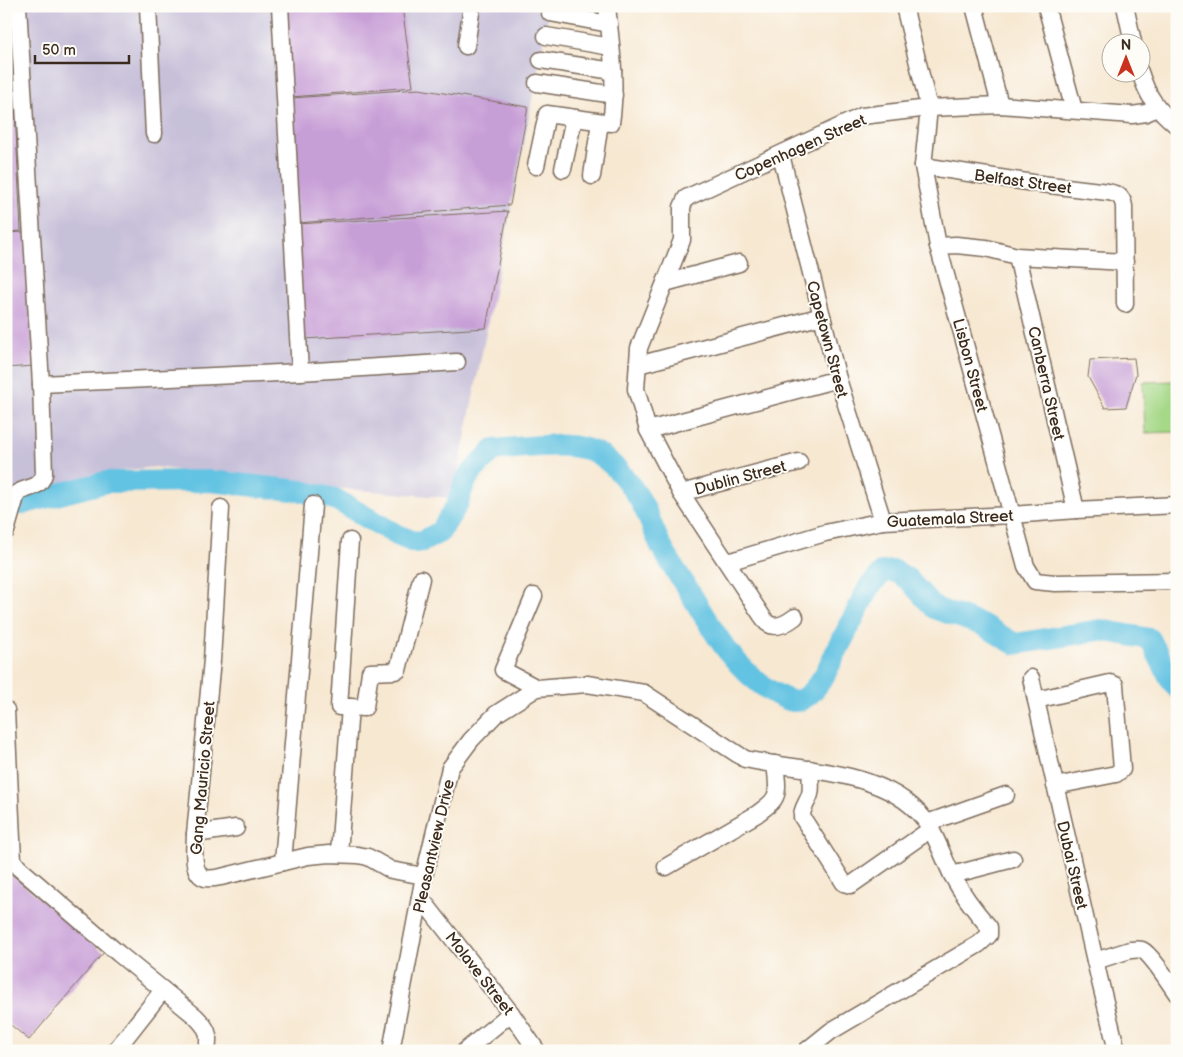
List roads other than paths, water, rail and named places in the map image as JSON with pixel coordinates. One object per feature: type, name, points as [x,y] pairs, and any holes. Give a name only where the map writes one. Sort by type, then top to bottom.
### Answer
[{"type":"street","points":[[6,531],[17,493],[41,482],[44,474],[41,384],[18,6]]},
{"type":"street","points":[[148,6],[154,134]]},
{"type":"street","points":[[280,6],[300,372]]},
{"type":"street","points":[[466,46],[472,6]]},
{"type":"street","points":[[536,166],[547,114],[611,124],[614,95],[607,6]]},
{"type":"street","name":"Lisbon Street","points":[[904,6],[929,108],[924,166],[938,246],[1026,566],[1035,581],[1055,583],[1177,581]]},
{"type":"street","points":[[974,6],[1000,105]]},
{"type":"street","points":[[1046,6],[1074,110]]},
{"type":"street","points":[[1125,6],[1131,32]]},
{"type":"street","points":[[550,13],[609,24]]},
{"type":"street","points":[[546,36],[611,47]]},
{"type":"street","points":[[541,60],[613,71]]},
{"type":"street","points":[[1144,82],[1158,108],[1177,126]]},
{"type":"street","points":[[536,83],[614,95]]},
{"type":"street","name":"Copenhagen Street","points":[[665,283],[682,240],[682,207],[686,198],[862,116],[929,108],[1000,105],[1132,115],[1146,113],[1158,108]]},
{"type":"street","points":[[564,169],[574,118]]},
{"type":"street","points":[[592,176],[600,122]]},
{"type":"street","name":"Capetown Street","points":[[781,155],[838,379],[883,521]]},
{"type":"street","name":"Belfast Street","points":[[924,166],[1117,194],[1122,198],[1124,206],[1125,262]]},
{"type":"street","points":[[938,246],[979,247],[1018,256],[1125,262],[1125,304]]},
{"type":"street","name":"Canberra Street","points":[[1018,256],[1076,510]]},
{"type":"street","points":[[739,263],[665,283],[639,348],[636,389],[648,430],[681,493],[768,624],[781,626],[795,617]]},
{"type":"street","points":[[638,364],[822,316]]},
{"type":"street","points":[[41,384],[300,372],[457,362]]},
{"type":"street","points":[[648,430],[838,379]]},
{"type":"street","name":"Dublin Street","points":[[681,493],[799,462]]},
{"type":"street","points":[[283,862],[313,505]]},
{"type":"street","name":"Guatemala Street","points":[[728,562],[825,533],[883,521],[1177,505]]},
{"type":"street","name":"Gang Mauricio Street","points":[[221,508],[212,660],[195,834],[195,866],[198,873],[204,878],[221,877],[308,856],[339,854],[368,857],[391,870],[424,876]]},
{"type":"street","points":[[350,541],[339,706],[364,708],[370,672],[398,670],[421,579]]},
{"type":"street","points":[[534,596],[503,670],[537,688]]},
{"type":"street","name":"Dubai Street","points":[[1031,678],[1117,1051]]},
{"type":"street","points":[[1036,700],[1110,683],[1115,685],[1122,769],[1116,774],[1055,786]]},
{"type":"street","name":"Pleasantview Drive","points":[[391,1051],[424,876],[450,768],[471,740],[496,714],[537,688],[587,684],[644,693],[746,759],[832,773],[865,781],[893,793],[921,814],[929,826],[952,875],[968,902],[989,927],[989,935],[979,944],[832,1031],[806,1051]]},
{"type":"street","points":[[339,854],[350,707]]},
{"type":"street","points":[[6,710],[13,861],[119,954],[196,1016],[206,1026],[209,1038],[207,1051]]},
{"type":"street","points":[[666,867],[757,814],[768,805],[776,796],[775,764]]},
{"type":"street","points":[[810,769],[810,794],[801,814],[847,885],[851,885],[929,826],[1006,795]]},
{"type":"street","points":[[195,834],[236,828]]},
{"type":"street","points":[[952,875],[1013,860]]},
{"type":"street","name":"Molave Street","points":[[420,897],[511,1013],[537,1051]]},
{"type":"street","points":[[1095,961],[1130,950],[1142,950],[1177,994]]},
{"type":"street","points":[[115,1051],[163,990]]},
{"type":"street","points":[[465,1051],[511,1013]]},
{"type":"waterway","points":[[21,504],[106,482],[210,481],[301,491],[335,499],[397,535],[414,542],[423,541],[440,532],[457,505],[469,475],[493,450],[532,446],[561,446],[588,449],[616,468],[635,492],[667,557],[724,647],[758,682],[785,699],[798,701],[815,689],[824,676],[869,587],[883,572],[895,571],[908,579],[934,608],[983,625],[1015,644],[1100,630],[1150,639],[1177,688]]}]
